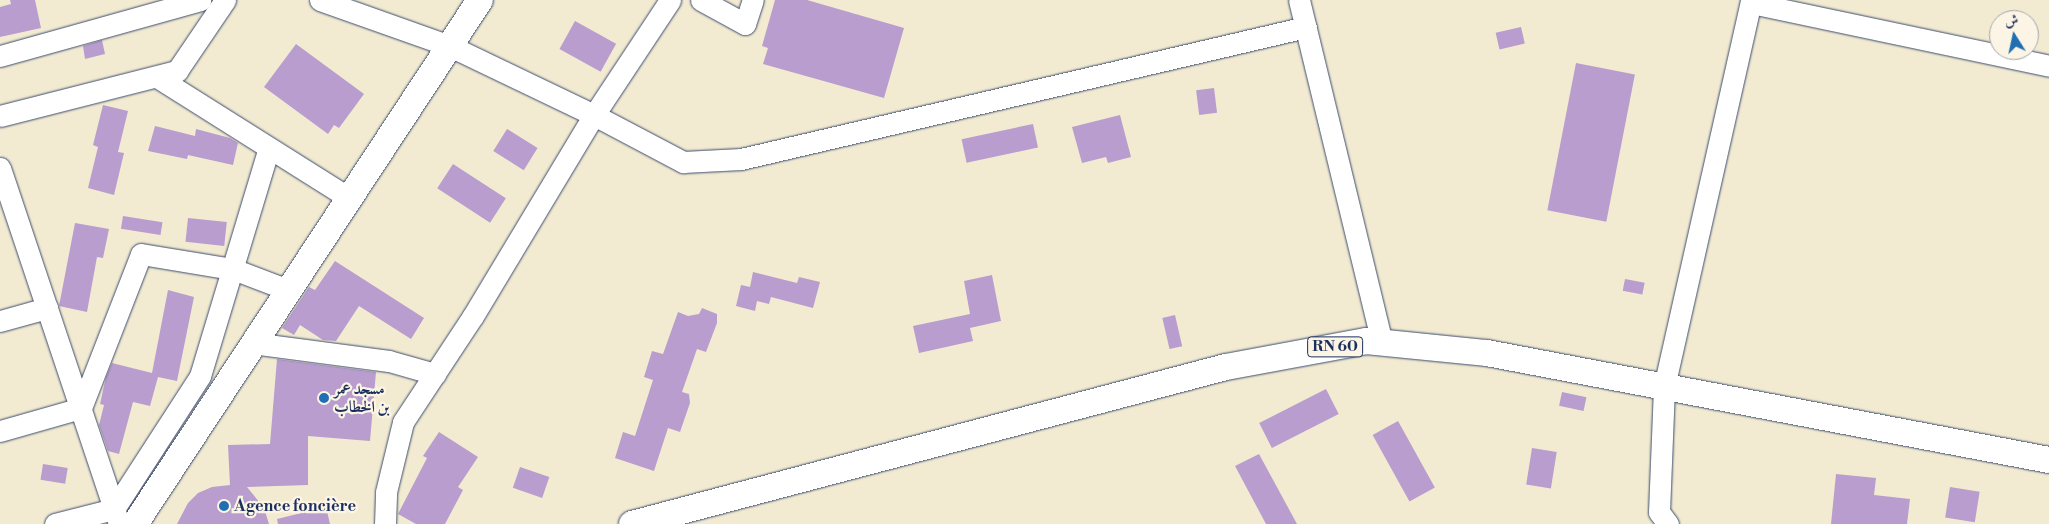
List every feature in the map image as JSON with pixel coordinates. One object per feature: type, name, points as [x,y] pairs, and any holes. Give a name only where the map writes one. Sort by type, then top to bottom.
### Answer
[{"type":"main road","points":[[135,524],[252,343],[480,0]]},
{"type":"main road","name":"RN 60","points":[[632,524],[1226,367],[1366,341],[1487,353],[2049,460]]},
{"type":"street","points":[[0,56],[200,0]]},
{"type":"street","points":[[0,116],[177,71],[225,0]]},
{"type":"street","points":[[320,0],[450,46],[594,115],[683,162],[741,159],[1306,27]]},
{"type":"street","points":[[385,524],[386,492],[403,422],[435,374],[594,115],[670,0]]},
{"type":"street","points":[[701,0],[745,24],[753,0]]},
{"type":"street","points":[[1299,0],[1382,343]]},
{"type":"street","points":[[1668,524],[1659,512],[1664,387],[1751,1],[2049,66]]},
{"type":"street","points":[[157,77],[348,198]]},
{"type":"street","points":[[117,517],[200,376],[269,148]]},
{"type":"street","points":[[0,168],[117,517]]},
{"type":"street","points":[[81,408],[141,254],[232,269],[288,290]]},
{"type":"street","points":[[0,321],[47,308]]},
{"type":"street","points":[[252,343],[389,361],[435,374]]},
{"type":"street","points":[[0,431],[81,408]]},
{"type":"street","points":[[55,524],[117,517]]},
{"type":"building","points":[[10,0],[35,0],[41,28],[0,37],[0,7],[11,4]]},
{"type":"building","points":[[775,0],[807,0],[904,28],[884,98],[763,64],[768,48],[762,46]]},
{"type":"building","points":[[575,21],[616,44],[601,72],[559,49]]},
{"type":"building","points":[[1521,27],[1525,44],[1499,49],[1496,33]]},
{"type":"building","points":[[102,40],[105,54],[85,59],[83,46]]},
{"type":"building","points":[[296,44],[364,94],[339,128],[334,125],[328,134],[264,87]]},
{"type":"building","points":[[1576,63],[1635,74],[1606,222],[1547,210]]},
{"type":"building","points":[[1214,88],[1217,113],[1199,115],[1196,90]]},
{"type":"building","points":[[103,105],[128,111],[118,152],[124,153],[114,195],[88,188],[98,147],[93,145]]},
{"type":"building","points":[[1120,115],[1131,157],[1108,163],[1106,157],[1082,163],[1072,127]]},
{"type":"building","points":[[1033,124],[1038,147],[967,163],[962,139]]},
{"type":"building","points":[[155,126],[195,136],[196,129],[230,138],[238,143],[233,165],[188,155],[187,159],[148,151]]},
{"type":"building","points":[[507,129],[538,148],[524,170],[493,151]]},
{"type":"building","points":[[453,164],[506,198],[490,223],[437,188]]},
{"type":"building","points":[[123,216],[163,222],[160,235],[121,229]]},
{"type":"building","points":[[188,218],[227,222],[224,246],[185,242]]},
{"type":"building","points":[[75,223],[109,229],[103,258],[97,257],[87,312],[59,306]]},
{"type":"building","points":[[335,261],[424,318],[411,339],[359,306],[336,341],[323,340],[300,325],[294,335],[282,328],[309,287],[315,290]]},
{"type":"building","points":[[753,272],[797,283],[799,277],[820,282],[813,308],[771,297],[769,304],[757,301],[755,311],[736,306],[741,285],[750,287]]},
{"type":"building","points":[[992,275],[1001,321],[970,328],[973,341],[919,353],[913,326],[970,314],[964,281]]},
{"type":"building","points":[[1625,279],[1645,283],[1642,295],[1623,291]]},
{"type":"building","points":[[168,290],[194,297],[177,381],[158,377],[150,406],[133,402],[119,454],[108,451],[99,425],[104,405],[100,404],[106,377],[112,363],[152,373]]},
{"type":"building","points":[[702,308],[717,314],[717,323],[706,352],[697,349],[682,392],[689,394],[690,403],[680,432],[668,428],[654,471],[615,458],[623,432],[635,436],[653,380],[644,377],[652,351],[663,354],[678,312],[688,316],[699,314]]},
{"type":"building","points":[[1175,315],[1182,346],[1170,349],[1162,318]]},
{"type":"building","points":[[277,359],[376,372],[370,441],[308,436],[308,485],[247,487],[264,508],[269,524],[177,524],[188,503],[198,493],[212,487],[230,485],[228,445],[270,444]]},
{"type":"building","points":[[1326,389],[1339,414],[1272,448],[1259,423]]},
{"type":"building","points":[[1562,392],[1586,397],[1584,411],[1559,406]]},
{"type":"building","points":[[1398,421],[1435,487],[1409,502],[1373,435]]},
{"type":"building","points":[[439,432],[478,457],[458,487],[463,490],[445,524],[416,524],[398,514],[427,458],[423,456]]},
{"type":"building","points":[[1532,448],[1557,452],[1551,488],[1526,485]]},
{"type":"building","points":[[1259,454],[1297,524],[1266,524],[1235,466]]},
{"type":"building","points":[[43,464],[68,468],[65,484],[40,480]]},
{"type":"building","points":[[520,467],[549,477],[542,498],[513,488]]},
{"type":"building","points":[[1836,474],[1876,478],[1874,495],[1910,499],[1907,524],[1831,524]]},
{"type":"building","points":[[1950,487],[1980,492],[1975,522],[1945,518]]},
{"type":"building","points":[[326,507],[330,524],[278,524],[277,519]]},
{"type":"place","name":"مسجد عمر بن الخطاب","points":[[324,398]]},
{"type":"place","name":"Agence foncière","points":[[224,506]]}]
